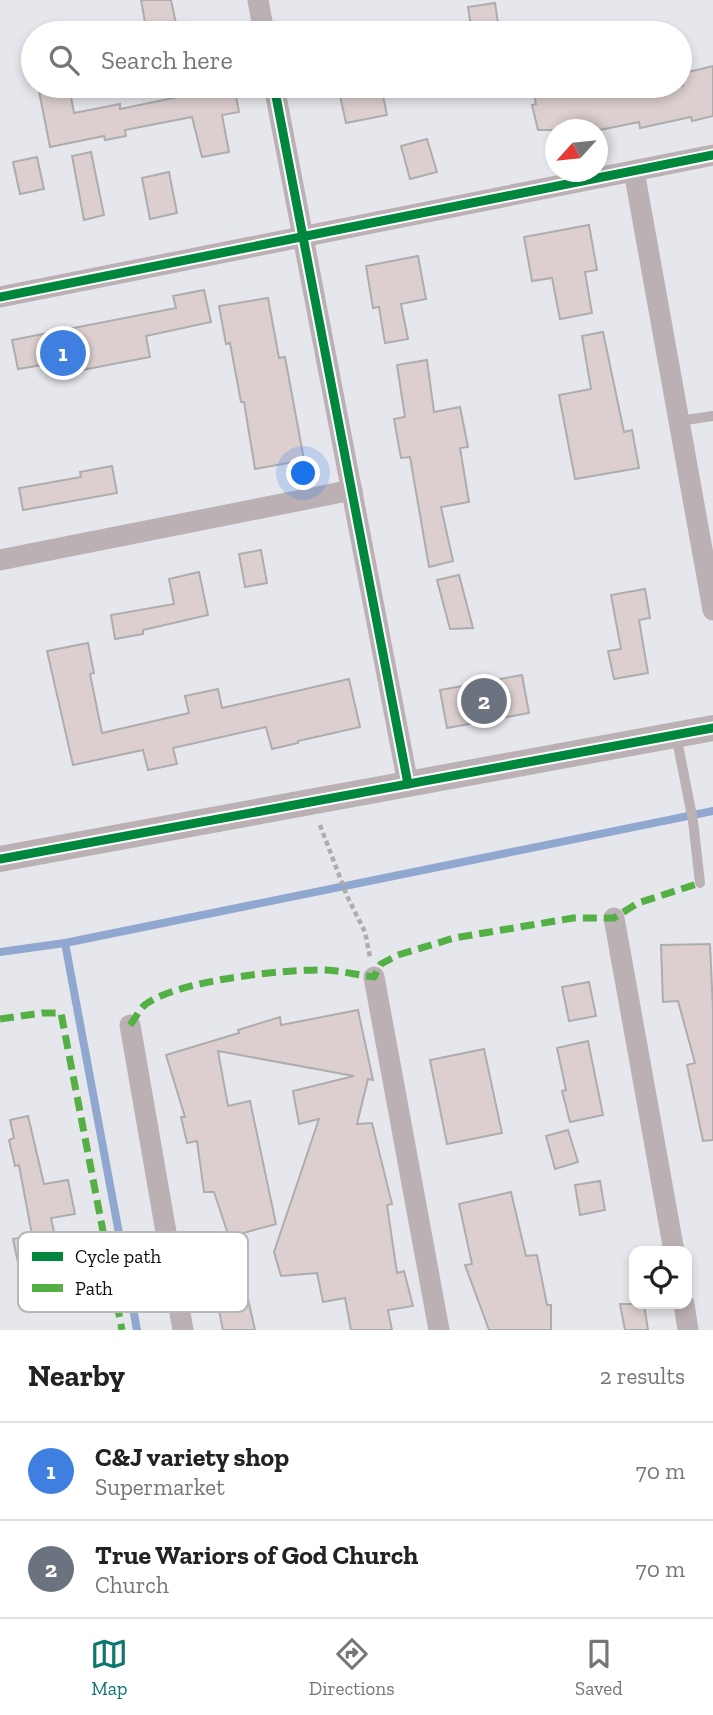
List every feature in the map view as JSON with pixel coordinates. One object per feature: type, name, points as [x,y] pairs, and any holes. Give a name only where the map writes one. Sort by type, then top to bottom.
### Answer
[{"type":"street","points":[[258,0],[262,21]]},
{"type":"street","points":[[276,98],[408,784]]},
{"type":"street","points":[[0,297],[713,155]]},
{"type":"street","points":[[634,171],[713,610]]},
{"type":"street","points":[[0,560],[352,490]]},
{"type":"street","points":[[0,859],[408,784],[679,747],[713,728]]},
{"type":"street","points":[[614,918],[673,1246]]},
{"type":"street","points":[[374,978],[439,1330]]},
{"type":"street","points":[[130,1026],[166,1232]]},
{"type":"street","points":[[685,1309],[688,1330]]},
{"type":"street","points":[[180,1312],[183,1330]]},
{"type":"lane","points":[[679,421],[713,416]]},
{"type":"lane","points":[[679,747],[693,821],[700,883]]},
{"type":"path","points":[[316,814],[347,896],[365,932],[374,978]]},
{"type":"building","points":[[141,0],[171,0],[175,21],[145,21]]},
{"type":"building","points":[[495,3],[498,21],[470,21],[468,7]]},
{"type":"building","points":[[713,66],[713,116],[692,121],[691,117],[640,128],[639,122],[608,128],[608,119],[545,119],[545,130],[538,130],[532,105],[536,104],[535,98],[692,98],[692,71]]},
{"type":"building","points":[[40,98],[71,98],[74,113],[120,104],[120,109],[173,98],[236,98],[239,112],[222,115],[229,152],[202,157],[192,117],[125,130],[126,136],[105,140],[104,136],[50,147]]},
{"type":"building","points":[[341,98],[383,98],[387,115],[346,123]]},
{"type":"building","points":[[427,139],[437,172],[410,179],[401,146]]},
{"type":"building","points":[[91,152],[104,215],[84,220],[72,156]]},
{"type":"building","points":[[37,157],[44,189],[20,194],[13,162]]},
{"type":"building","points":[[169,172],[177,213],[150,219],[142,178]]},
{"type":"building","points":[[589,225],[597,270],[585,272],[592,313],[560,319],[552,278],[532,281],[524,237]]},
{"type":"building","points":[[418,256],[426,299],[401,304],[408,339],[385,343],[379,307],[373,308],[366,266]]},
{"type":"building","points":[[204,290],[211,322],[146,336],[150,357],[57,377],[54,363],[18,369],[12,340],[176,308],[173,296]]},
{"type":"building","points":[[268,298],[279,358],[285,357],[304,460],[255,469],[244,402],[241,402],[230,343],[226,344],[219,306]]},
{"type":"building","points":[[603,332],[624,432],[632,430],[639,468],[575,479],[559,395],[591,389],[582,336]]},
{"type":"building","points":[[427,360],[434,412],[460,407],[468,447],[460,448],[469,502],[441,507],[453,561],[429,567],[410,457],[401,458],[394,419],[405,417],[397,365]]},
{"type":"building","points":[[112,466],[117,493],[23,510],[19,488],[81,477],[80,472]]},
{"type":"building","points":[[261,550],[267,583],[245,587],[239,554]]},
{"type":"building","points":[[199,572],[208,615],[143,630],[143,634],[115,639],[111,615],[174,604],[169,579]]},
{"type":"building","points":[[459,575],[473,628],[450,629],[437,580]]},
{"type":"building","points":[[645,589],[650,618],[639,620],[648,673],[614,679],[608,651],[621,649],[611,595]]},
{"type":"building","points":[[88,643],[94,673],[90,674],[102,733],[189,713],[185,696],[218,689],[222,708],[349,679],[360,727],[272,749],[266,727],[173,748],[177,764],[148,770],[143,750],[73,765],[47,651]]},
{"type":"building","points":[[522,675],[529,713],[447,728],[440,690]]},
{"type":"building","points":[[710,944],[713,1140],[703,1141],[687,1065],[695,1063],[678,1001],[663,1002],[661,945]]},
{"type":"building","points":[[589,982],[596,1016],[569,1021],[562,987]]},
{"type":"building","points":[[358,1010],[373,1080],[368,1079],[357,1124],[372,1123],[392,1204],[387,1205],[397,1273],[404,1271],[413,1306],[388,1310],[392,1330],[351,1330],[345,1298],[323,1302],[317,1273],[281,1276],[274,1252],[319,1119],[299,1124],[293,1091],[354,1076],[218,1051],[228,1106],[250,1101],[276,1224],[247,1232],[227,1232],[214,1192],[204,1192],[197,1141],[187,1143],[181,1117],[185,1117],[166,1055],[239,1033],[238,1030],[280,1017],[281,1025]]},
{"type":"building","points":[[588,1041],[603,1115],[570,1122],[562,1091],[566,1090],[557,1048]]},
{"type":"building","points":[[484,1049],[502,1133],[447,1144],[430,1060]]},
{"type":"building","points":[[28,1116],[44,1184],[68,1180],[75,1214],[51,1218],[54,1232],[31,1232],[19,1165],[15,1166],[9,1140],[14,1138],[10,1120]]},
{"type":"building","points":[[568,1130],[578,1162],[555,1169],[546,1136]]},
{"type":"building","points":[[600,1181],[605,1210],[580,1215],[575,1185]]},
{"type":"building","points":[[511,1192],[526,1256],[537,1255],[547,1305],[551,1305],[551,1330],[489,1330],[465,1265],[472,1264],[459,1204]]},
{"type":"building","points":[[18,1238],[18,1263],[13,1239]]},
{"type":"building","points":[[248,1299],[255,1330],[223,1330],[219,1312],[248,1312]]},
{"type":"building","points":[[620,1304],[629,1304],[629,1309],[645,1309],[648,1330],[625,1330]]},
{"type":"waterway","points":[[0,952],[65,943],[713,811]]},
{"type":"waterway","points":[[65,943],[119,1232]]},
{"type":"waterway","points":[[134,1312],[137,1330]]},
{"type":"marked path","points":[[130,1025],[146,1004],[182,988],[285,972],[326,970],[374,977],[381,964],[398,955],[454,938],[573,918],[614,918],[638,903],[700,883]]},
{"type":"marked path","points":[[0,1019],[61,1013],[103,1232]]},
{"type":"marked path","points":[[119,1312],[122,1330]]},
{"type":"cycle path","points":[[276,98],[408,784]]},
{"type":"cycle path","points":[[0,297],[713,155]]},
{"type":"cycle path","points":[[0,859],[713,728]]},
{"type":"place","name":"C&J variety shop","points":[[63,353]]},
{"type":"place","name":"True Wariors of God Church","points":[[484,701]]}]
